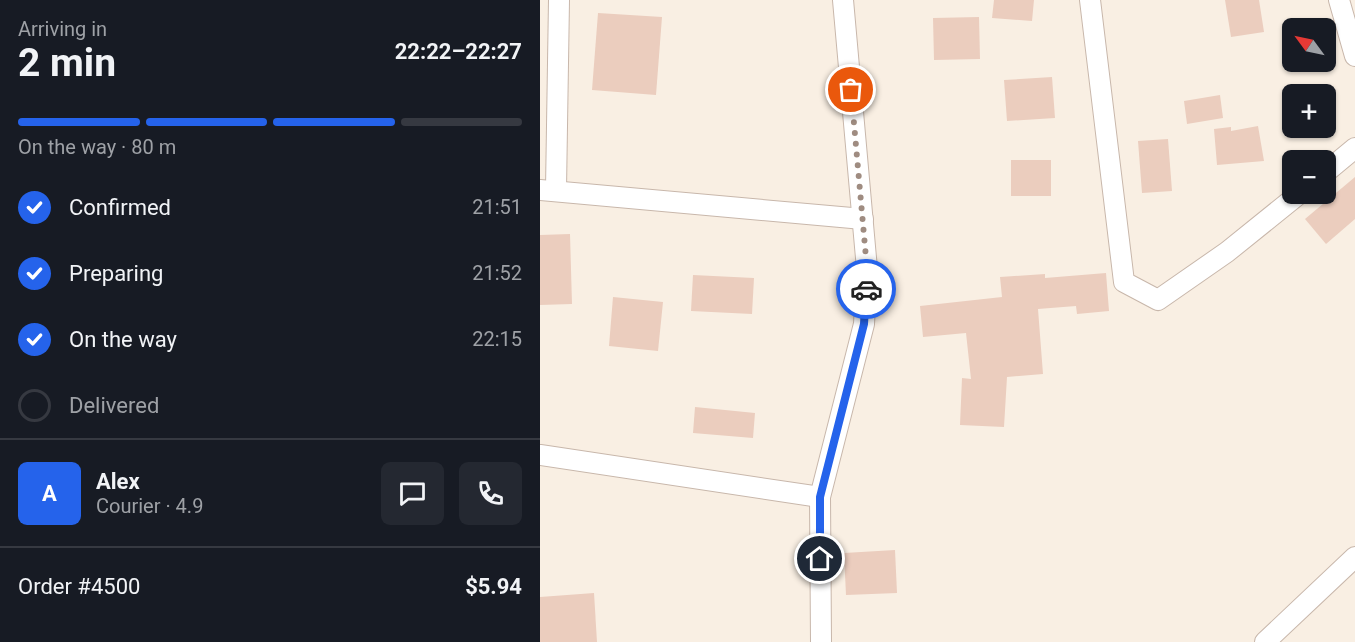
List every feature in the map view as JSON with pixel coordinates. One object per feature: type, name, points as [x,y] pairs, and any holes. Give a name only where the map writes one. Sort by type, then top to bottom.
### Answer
[{"type":"street","points":[[558,0],[548,190],[863,219]]},
{"type":"street","points":[[821,642],[820,497],[864,324],[867,269],[843,0]]},
{"type":"street","points":[[1090,0],[1124,282],[1158,300],[1227,252],[1287,204]]},
{"type":"street","points":[[1338,0],[1355,56]]},
{"type":"street","points":[[1336,164],[1355,148]]},
{"type":"street","points":[[540,455],[820,497]]},
{"type":"street","points":[[1265,642],[1355,557]]},
{"type":"building","points":[[994,0],[1034,0],[1032,21],[992,18]]},
{"type":"building","points":[[1225,0],[1259,0],[1264,32],[1231,37]]},
{"type":"building","points":[[598,13],[662,17],[656,95],[592,90]]},
{"type":"building","points":[[979,17],[980,59],[934,60],[933,18]]},
{"type":"building","points":[[1052,77],[1055,118],[1007,121],[1004,80]]},
{"type":"building","points":[[1220,95],[1223,118],[1187,124],[1184,101]]},
{"type":"building","points":[[1258,126],[1264,161],[1217,165],[1214,129],[1231,127],[1231,131]]},
{"type":"building","points":[[1168,139],[1172,191],[1142,193],[1138,141]]},
{"type":"building","points":[[1011,160],[1051,160],[1051,196],[1011,196]]},
{"type":"building","points":[[1355,177],[1355,219],[1326,244],[1305,219],[1323,204],[1336,204],[1336,193]]},
{"type":"building","points":[[570,234],[572,304],[540,305],[540,235]]},
{"type":"building","points":[[1106,273],[1109,311],[1077,314],[1076,306],[1038,309],[1043,374],[1007,377],[1004,427],[960,425],[962,378],[971,379],[966,333],[923,337],[920,306],[1002,297],[1000,277],[1045,274],[1045,278]]},
{"type":"building","points":[[693,275],[754,278],[752,314],[691,311]]},
{"type":"building","points":[[613,297],[663,302],[658,351],[609,346]]},
{"type":"building","points":[[695,407],[755,413],[753,438],[693,433]]},
{"type":"building","points":[[895,550],[897,593],[846,595],[844,553]]},
{"type":"building","points":[[594,593],[597,642],[540,642],[540,597]]},
{"type":"way so far","points":[[851,90],[867,269],[866,289]]},
{"type":"route","points":[[820,559],[820,497],[835,430],[864,324],[866,289]]}]
